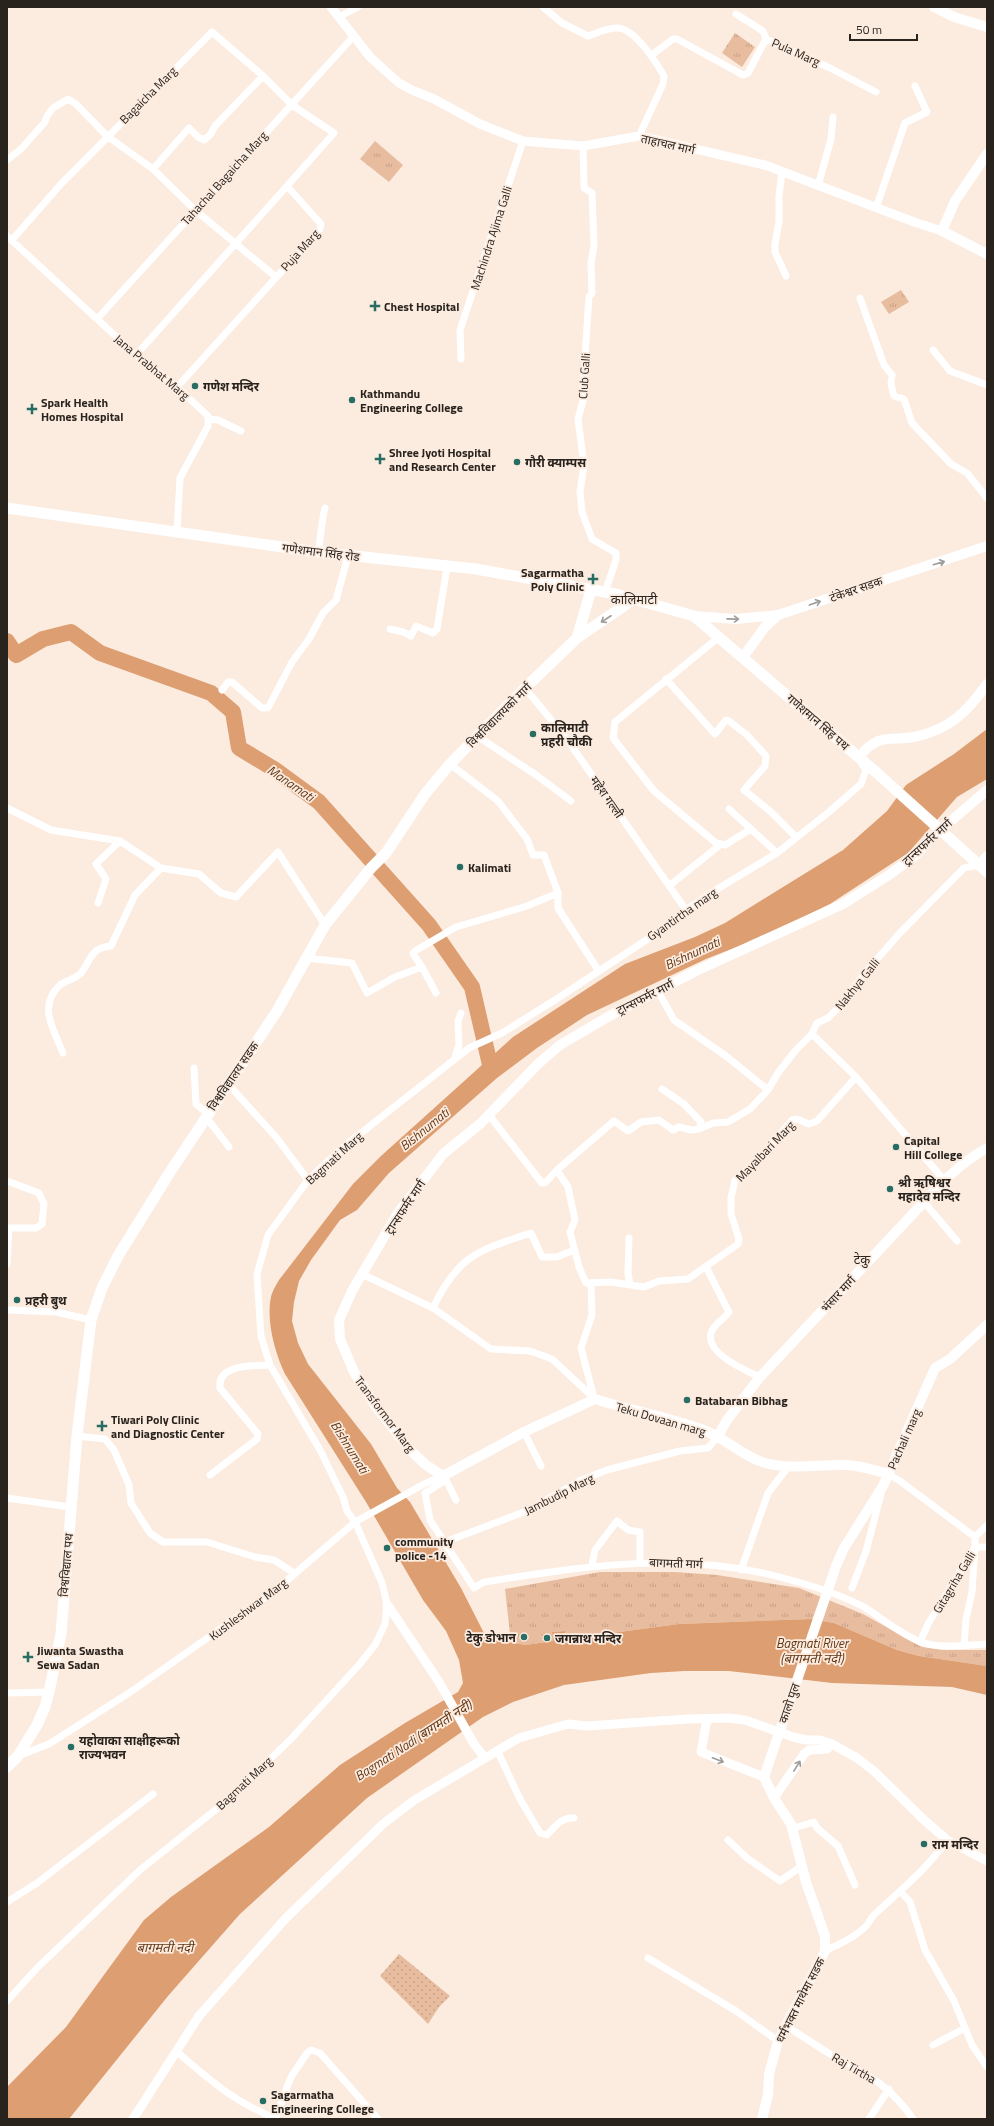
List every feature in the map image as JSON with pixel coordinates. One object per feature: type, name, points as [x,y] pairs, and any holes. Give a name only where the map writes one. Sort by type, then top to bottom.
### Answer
[{"type":"main road","points":[[934,7],[954,17],[987,27]]},
{"type":"main road","points":[[942,231],[955,201],[987,154]]},
{"type":"main road","name":"ताहाचल मार्ग","points":[[942,231],[987,254]]},
{"type":"main road","name":"गणेशमान सिंह रोड","points":[[7,508],[348,556],[476,569],[605,592],[634,599]]},
{"type":"main road","name":"टंकेश्वर सडक","points":[[742,657],[764,627],[778,615],[987,546]]},
{"type":"main road","points":[[577,638],[591,590]]},
{"type":"main road","name":"विश्वविद्यालयको मार्ग","points":[[371,868],[386,853],[425,794],[450,764],[577,638],[634,599]]},
{"type":"main road","name":"गणेशमान सिंह पथ","points":[[634,599],[694,616],[859,757],[983,869]]},
{"type":"main road","points":[[694,616],[758,619],[778,615]]},
{"type":"main road","points":[[859,757],[866,748],[877,741],[893,737],[913,737],[950,724],[970,707],[987,684]]},
{"type":"main road","name":"ट्रान्सफर्मर मार्ग","points":[[362,1274],[398,1213],[443,1154],[489,1115],[539,1063],[560,1045],[618,1011],[698,970],[843,904],[889,875],[917,854],[930,839],[987,790]]},
{"type":"main road","points":[[983,869],[987,856]]},
{"type":"main road","name":"विश्वविद्यालय सडक","points":[[91,1320],[102,1288],[122,1249],[207,1116],[277,1011],[325,925],[371,868]]},
{"type":"main road","name":"भंसार मार्ग","points":[[718,1436],[727,1420],[760,1377],[944,1180],[969,1158],[987,1148]]},
{"type":"main road","name":"Transformor Marg","points":[[362,1274],[352,1290],[339,1320],[340,1339],[354,1372],[376,1407],[411,1451],[426,1465],[444,1478]]},
{"type":"main road","name":"विश्वविद्याल पथ","points":[[7,1767],[18,1756],[37,1725],[45,1707],[60,1634],[77,1436],[91,1320]]},
{"type":"main road","name":"Pachali marg","points":[[836,1566],[844,1548],[883,1486],[935,1368],[950,1359],[987,1325]]},
{"type":"main road","points":[[444,1478],[524,1432],[595,1399]]},
{"type":"main road","name":"Teku Dovaan marg","points":[[595,1399],[700,1428],[718,1436],[740,1452],[764,1463],[788,1467],[846,1465],[870,1468],[888,1474]]},
{"type":"main road","name":"कालो पुल","points":[[764,1777],[836,1566]]},
{"type":"main road","points":[[764,1777],[774,1798],[791,1824],[802,1866],[825,1936],[825,1951]]},
{"type":"main road","name":"धर्मभक्त माथेमा सडक","points":[[762,2119],[768,2095],[769,2074],[778,2041],[825,1951]]},
{"type":"street","name":"ताहाचल मार्ग","points":[[331,7],[370,57],[399,83],[434,99],[480,124],[522,140],[583,146],[638,136],[765,165],[876,208],[942,231]]},
{"type":"street","points":[[339,17],[358,7]]},
{"type":"street","points":[[543,7],[562,23],[588,36],[617,27],[624,29],[632,35],[652,57],[664,76],[663,84],[638,136]]},
{"type":"street","points":[[736,14],[762,31],[766,39]]},
{"type":"street","name":"Bagaicha Marg","points":[[10,238],[107,136],[212,32],[263,76],[292,105]]},
{"type":"street","name":"Tahachal Bagaicha Marg","points":[[97,320],[353,37]]},
{"type":"street","name":"Pula Marg","points":[[652,57],[653,54],[673,39],[677,39],[743,75],[748,72],[766,39],[830,68],[876,92]]},
{"type":"street","points":[[153,169],[189,128],[198,137],[204,140],[210,135],[215,126],[263,76]]},
{"type":"street","points":[[876,208],[905,123],[927,112],[915,86]]},
{"type":"street","points":[[7,160],[21,148],[45,122],[47,116],[54,108],[68,99],[76,104],[107,136],[153,169],[195,210],[276,276]]},
{"type":"street","points":[[136,355],[237,244],[334,133],[292,105]]},
{"type":"street","points":[[818,186],[831,139],[833,117]]},
{"type":"street","name":"Machindra Ajima Galli","points":[[461,359],[460,330],[522,140]]},
{"type":"street","name":"Club Galli","points":[[583,146],[584,188],[592,193],[594,246],[591,264],[592,293],[588,297],[583,387],[584,397],[578,419],[584,465],[580,492],[582,512],[592,539],[616,553],[616,560],[605,592]]},
{"type":"street","points":[[782,172],[779,196],[779,222],[775,252],[786,276]]},
{"type":"street","name":"Puja Marg","points":[[177,387],[320,229],[321,224],[287,186]]},
{"type":"street","name":"Jana Prabhat Marg","points":[[10,238],[136,355],[177,387],[208,416],[208,419]]},
{"type":"street","points":[[860,298],[884,365],[892,375],[891,384],[894,396],[904,399],[912,423],[951,464],[967,473],[987,498]]},
{"type":"street","points":[[933,350],[950,371],[987,385]]},
{"type":"street","points":[[177,531],[180,478],[208,426],[208,419],[218,420],[241,431]]},
{"type":"street","points":[[318,552],[322,532],[320,528],[325,508]]},
{"type":"street","points":[[222,690],[228,682],[235,684],[262,708],[268,708],[292,662],[309,639],[323,613],[336,600],[348,556]]},
{"type":"street","points":[[390,629],[403,632],[411,636],[416,626],[433,633],[437,628],[447,567]]},
{"type":"street","points":[[719,637],[666,679],[636,707],[615,722],[613,738],[654,791],[716,843],[725,845],[751,829]]},
{"type":"street","points":[[666,679],[714,734],[726,720],[729,721],[747,735],[766,756],[765,766],[744,790],[771,812],[796,837]]},
{"type":"street","name":"महेश गल्ली","points":[[525,688],[566,738],[686,910]]},
{"type":"street","points":[[478,736],[536,774],[571,801]]},
{"type":"street","name":"Gyantirtha marg","points":[[469,1048],[502,1033],[555,1000],[598,970],[666,927],[686,910],[777,853],[829,812],[861,784],[866,770],[859,757]]},
{"type":"street","points":[[450,764],[498,801],[527,839],[533,855],[544,855],[558,893],[558,908],[598,970]]},
{"type":"street","points":[[7,808],[50,830],[120,841],[161,868],[199,874],[222,893],[236,897],[278,852],[325,925]]},
{"type":"street","points":[[730,809],[777,853]]},
{"type":"street","points":[[98,903],[106,878],[96,864],[120,841]]},
{"type":"street","points":[[669,886],[721,844]]},
{"type":"street","points":[[63,1053],[49,1022],[49,1002],[53,994],[61,985],[79,976],[94,952],[100,947],[111,946],[135,895],[161,868]]},
{"type":"street","name":"Nakhya Galli","points":[[699,1129],[713,1123],[728,1122],[750,1109],[768,1090],[778,1073],[795,1051],[812,1034],[817,1023],[828,1018],[842,1004],[874,963],[964,868],[983,869]]},
{"type":"street","points":[[436,993],[413,953],[456,927],[527,906],[558,893]]},
{"type":"street","points":[[306,958],[352,963],[367,993],[395,978],[422,967]]},
{"type":"street","points":[[658,991],[674,1020],[726,1056],[768,1090]]},
{"type":"street","points":[[454,1060],[459,1045],[458,1021],[461,1013]]},
{"type":"street","points":[[812,1034],[856,1077],[944,1180]]},
{"type":"street","name":"Bagmati Marg","points":[[7,2001],[38,1967],[140,1870],[224,1803],[290,1740],[358,1666],[375,1645],[385,1624],[387,1604],[382,1582],[355,1522],[347,1511],[343,1497],[320,1450],[270,1365],[261,1336],[257,1274],[268,1235],[308,1180],[342,1148],[469,1048]]},
{"type":"street","points":[[194,1068],[196,1104],[207,1116],[229,1147]]},
{"type":"street","name":"Mayalbari Marg","points":[[706,1267],[738,1244],[739,1239],[735,1232],[731,1214],[731,1198],[735,1180],[761,1157],[792,1120],[797,1119],[809,1124],[817,1120],[856,1077]]},
{"type":"street","points":[[228,1084],[276,1137],[308,1180]]},
{"type":"street","points":[[489,1115],[542,1184],[545,1183],[557,1170],[614,1121],[628,1131],[641,1122],[659,1120],[673,1130],[679,1127],[692,1130],[699,1129],[701,1122],[684,1104],[662,1088]]},
{"type":"street","points":[[557,1170],[568,1187],[575,1220],[570,1232],[574,1250],[586,1283],[611,1282],[644,1287],[659,1281],[688,1279],[706,1267],[729,1312],[716,1324],[711,1333],[711,1342],[719,1354],[736,1365],[760,1377]]},
{"type":"street","points":[[7,1181],[39,1193],[44,1204],[42,1224],[36,1228],[8,1228],[7,1264]]},
{"type":"street","points":[[924,1202],[957,1240]]},
{"type":"street","points":[[433,1308],[442,1290],[459,1267],[473,1255],[487,1247],[531,1233],[532,1239],[542,1257],[557,1257],[574,1250]]},
{"type":"street","points":[[629,1238],[628,1274],[630,1284]]},
{"type":"street","points":[[362,1274],[433,1308],[491,1349],[530,1351],[552,1359],[595,1399]]},
{"type":"street","points":[[591,1284],[592,1315],[581,1348],[595,1399]]},
{"type":"street","points":[[7,1310],[56,1312],[91,1320]]},
{"type":"street","points":[[210,1475],[257,1439],[258,1434],[220,1388],[219,1381],[222,1375],[237,1368],[270,1365]]},
{"type":"street","points":[[524,1432],[541,1466]]},
{"type":"street","name":"Kushleshwar Marg","points":[[18,1756],[49,1744],[132,1691],[277,1589],[294,1573],[274,1560],[255,1557],[207,1542],[163,1542],[150,1533],[131,1503],[129,1485],[114,1450],[105,1439],[77,1436]]},
{"type":"street","name":"Jambudip Marg","points":[[445,1542],[529,1510],[579,1481],[607,1470],[680,1451],[708,1448],[718,1436]]},
{"type":"street","points":[[741,1570],[768,1493],[788,1467]]},
{"type":"street","points":[[888,1474],[975,1537]]},
{"type":"street","points":[[294,1573],[303,1568],[355,1522],[426,1483],[444,1478]]},
{"type":"street","points":[[444,1478],[456,1500]]},
{"type":"street","points":[[444,1478],[427,1491],[425,1496],[430,1520],[445,1542]]},
{"type":"street","points":[[852,1588],[873,1527],[883,1486]]},
{"type":"street","points":[[7,1498],[70,1507]]},
{"type":"street","points":[[592,1565],[595,1550],[617,1521],[628,1530],[640,1532],[640,1562]]},
{"type":"street","points":[[987,1525],[975,1537],[975,1547],[987,1547]]},
{"type":"street","name":"बागमती मार्ग","points":[[445,1542],[474,1588],[484,1582],[592,1565],[640,1562],[682,1562],[741,1570],[786,1579],[839,1596],[863,1607],[920,1642]]},
{"type":"street","name":"Gitagriha Galli","points":[[920,1642],[928,1624],[975,1547]]},
{"type":"street","name":"Gitagriha Galli","points":[[964,1645],[975,1547]]},
{"type":"street","points":[[387,1604],[439,1682],[474,1744],[484,1757]]},
{"type":"street","points":[[920,1642],[964,1645],[987,1644]]},
{"type":"street","points":[[7,1693],[49,1692]]},
{"type":"street","points":[[707,1719],[701,1752],[764,1777]]},
{"type":"street","points":[[133,2119],[199,2016],[286,1918],[383,1824],[413,1801],[484,1757],[519,1738],[568,1724],[587,1726],[707,1719],[745,1720],[793,1737],[806,1740],[820,1740],[832,1744],[857,1758],[875,1772],[923,1819],[947,1840],[987,1861]]},
{"type":"street","points":[[774,1798],[804,1754],[809,1750],[828,1749],[832,1744]]},
{"type":"street","points":[[496,1750],[520,1799],[540,1833],[547,1835],[562,1820],[568,1817],[574,1818]]},
{"type":"street","points":[[7,1902],[37,1883],[153,1794]]},
{"type":"street","points":[[795,1837],[794,1828],[814,1822],[817,1828],[838,1846],[855,1886]]},
{"type":"street","points":[[728,1840],[747,1858],[780,1881],[802,1866]]},
{"type":"street","points":[[825,1951],[844,1942],[866,1926],[875,1914],[901,1892],[932,1861],[947,1840]]},
{"type":"street","points":[[901,1892],[910,1902],[925,1950],[954,2001],[972,2045],[987,2067]]},
{"type":"street","points":[[648,1958],[736,2011],[778,2041]]},
{"type":"street","name":"Raj Tirtha","points":[[786,2026],[830,2054],[869,2074],[889,2089],[914,2119]]},
{"type":"street","points":[[933,2045],[965,2028]]},
{"type":"street","points":[[177,2052],[228,2094],[253,2110],[275,2119],[291,2077],[307,2053],[311,2050],[320,2052],[378,2119]]},
{"type":"street","points":[[869,2119],[889,2089]]},
{"type":"green space","points":[[735,33],[755,47],[742,67],[722,53]]},
{"type":"green space","points":[[375,141],[403,165],[389,182],[360,159]]},
{"type":"green space","points":[[901,290],[909,302],[889,314],[881,302]]},
{"type":"green space","points":[[600,1572],[675,1572],[717,1575],[799,1588],[863,1614],[922,1647],[943,1650],[987,1650],[987,1666],[919,1656],[897,1650],[834,1623],[811,1619],[679,1624],[567,1639],[565,1631],[552,1632],[553,1641],[526,1645],[511,1643],[505,1589]]},
{"type":"green space","points":[[399,1954],[450,1996],[439,2007],[428,2024],[380,1976]]},
{"type":"water","points":[[987,729],[987,779],[957,797],[908,853],[830,904],[767,935],[706,959],[587,1015],[537,1048],[497,1078],[389,1173],[357,1210],[340,1220],[311,1260],[299,1281],[294,1302],[292,1321],[298,1343],[308,1364],[371,1444],[397,1488],[410,1502],[461,1588],[487,1639],[526,1645],[553,1641],[552,1632],[565,1631],[567,1639],[679,1624],[811,1619],[834,1623],[897,1650],[919,1656],[987,1666],[987,1695],[952,1687],[832,1683],[729,1671],[684,1671],[651,1673],[564,1685],[513,1702],[483,1717],[367,1798],[240,1914],[168,1996],[69,2119],[7,2119],[7,2087],[66,2027],[144,1920],[171,1897],[269,1827],[340,1765],[405,1723],[458,1692],[463,1683],[459,1660],[446,1631],[423,1600],[366,1502],[285,1374],[272,1337],[270,1316],[271,1297],[279,1280],[353,1184],[381,1156],[513,1037],[625,964],[695,937],[725,923],[843,850],[887,811],[906,785],[954,754]]},
{"type":"waterway","name":"Manamati","points":[[7,641],[16,655],[43,639],[71,632],[100,653],[211,693],[233,712],[239,748],[274,769],[319,802],[429,925],[472,987],[491,1069]]},
{"type":"place","name":"Chest Hospital","points":[[375,306]]},
{"type":"place","name":"गणेश मन्दिर","points":[[195,386]]},
{"type":"place","name":"Kathmandu Engineering College","points":[[352,400]]},
{"type":"place","name":"Spark Health Homes Hospital","points":[[32,409]]},
{"type":"place","name":"Shree Jyoti Hospital and Research Center","points":[[380,459]]},
{"type":"place","name":"गौरी क्याम्पस","points":[[517,462]]},
{"type":"place","name":"Sagarmatha Poly Clinic","points":[[593,579]]},
{"type":"place","name":"कालिमाटी प्रहरी चौकी","points":[[533,734]]},
{"type":"place","name":"Kalimati","points":[[460,867]]},
{"type":"place","name":"Capital Hill College","points":[[896,1147]]},
{"type":"place","name":"श्री ऋषिश्वर महादेव मन्दिर","points":[[890,1189]]},
{"type":"place","name":"प्रहरी बुथ","points":[[17,1300]]},
{"type":"place","name":"Batabaran Bibhag","points":[[687,1400]]},
{"type":"place","name":"Tiwari Poly Clinic and Diagnostic Center","points":[[102,1426]]},
{"type":"place","name":"community police -14","points":[[387,1548]]},
{"type":"place","name":"टेकु डोभान","points":[[524,1637]]},
{"type":"place","name":"जगन्नाथ मन्दिर","points":[[547,1638]]},
{"type":"place","name":"Jiwanta Swastha Sewa Sadan","points":[[28,1657]]},
{"type":"place","name":"यहोवाका साक्षीहरूको राज्यभवन","points":[[71,1747]]},
{"type":"place","name":"राम मन्दिर","points":[[924,1844]]},
{"type":"place","name":"Sagarmatha Engineering College","points":[[263,2101]]},
{"type":"district","name":"कालिमाटी","points":[[634,599]]},
{"type":"district","name":"टेकु","points":[[862,1259]]},
{"type":"water label","name":"Bishnumati","points":[[692,953]]},
{"type":"water label","name":"Bishnumati","points":[[424,1129]]},
{"type":"water label","name":"Bishnumati","points":[[350,1447]]},
{"type":"water label","name":"Bagmati River (बागमती नदी)","points":[[812,1650]]},
{"type":"water label","name":"Bagmati Nadi (बागमती नदी)","points":[[413,1740]]},
{"type":"water label","name":"बागमती नदी","points":[[165,1947]]}]
